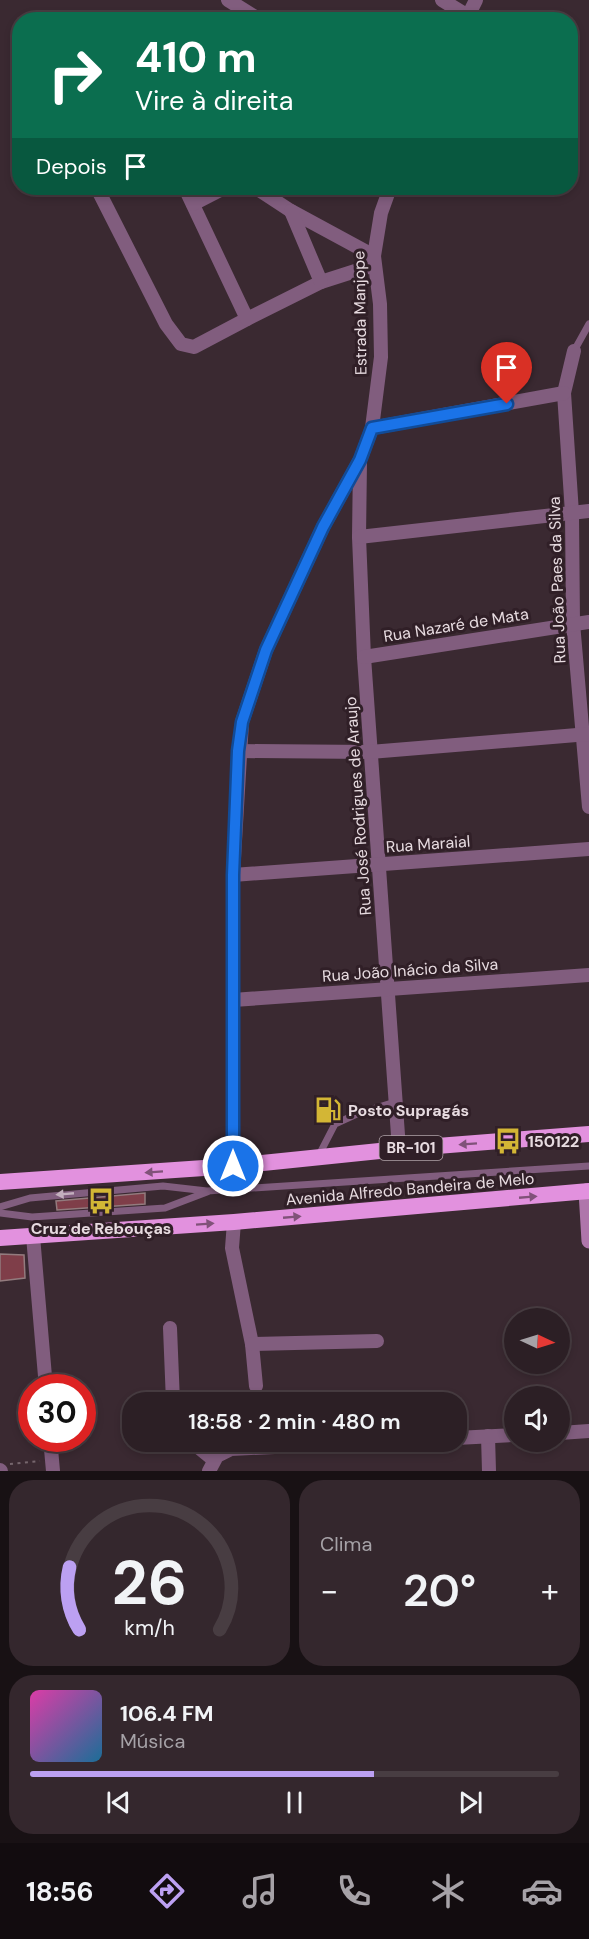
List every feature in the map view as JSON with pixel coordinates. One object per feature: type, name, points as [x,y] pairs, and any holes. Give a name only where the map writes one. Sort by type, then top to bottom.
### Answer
[{"type":"highway","name":"BR-101","points":[[0,1182],[233,1166],[399,1149],[589,1134]]},
{"type":"highway","name":"Avenida Alfredo Bandeira de Melo","points":[[0,1238],[234,1222],[588,1191]]},
{"type":"main road","points":[[588,1191],[589,1241]]},
{"type":"street","points":[[228,0],[247,12]]},
{"type":"street","points":[[442,0],[459,12]]},
{"type":"street","points":[[101,195],[166,324],[181,344],[194,347],[321,282],[374,260]]},
{"type":"street","points":[[189,195],[247,319]]},
{"type":"street","points":[[193,204],[210,195]]},
{"type":"street","points":[[267,195],[374,260]]},
{"type":"street","name":"Estrada Manjope","points":[[233,1166],[233,875],[238,751],[245,711],[266,650],[323,527],[360,460],[372,428],[381,357],[380,304],[374,260],[377,230],[388,195]]},
{"type":"street","points":[[291,211],[321,282]]},
{"type":"street","name":"Rua João Paes da Silva","points":[[574,351],[564,393],[572,513],[573,623],[586,734],[589,807]]},
{"type":"street","points":[[372,428],[564,393]]},
{"type":"street","name":"Rua José Rodrigues de Araujo","points":[[360,460],[359,537],[364,657],[399,1149]]},
{"type":"street","points":[[359,537],[589,512]]},
{"type":"street","name":"Rua Nazaré de Mata","points":[[364,657],[589,622]]},
{"type":"street","points":[[238,751],[370,752],[586,734]]},
{"type":"street","name":"Rua Maraial","points":[[233,875],[589,849]]},
{"type":"street","name":"Rua João Inácio da Silva","points":[[233,1000],[387,987],[589,975]]},
{"type":"street","points":[[234,1222],[232,1248],[252,1344],[256,1386]]},
{"type":"street","points":[[33,1236],[45,1374]]},
{"type":"street","points":[[170,1328],[173,1392]]},
{"type":"street","points":[[252,1344],[377,1341]]},
{"type":"street","points":[[570,1432],[589,1431]]},
{"type":"street","points":[[467,1437],[504,1435]]},
{"type":"street","points":[[488,1436],[489,1471]]},
{"type":"street","points":[[201,1452],[212,1465],[222,1452]]},
{"type":"lane","points":[[574,351],[589,324]]},
{"type":"lane","points":[[317,1158],[335,1124],[359,1113],[395,1102]]},
{"type":"lane","points":[[0,1207],[30,1198],[163,1186],[207,1191],[589,1166]]},
{"type":"lane","points":[[0,1213],[32,1218],[165,1208],[207,1191]]},
{"type":"path","points":[[0,1469],[53,1465]]},
{"type":"building","name":"Cruz de Rebouças","points":[[145,1193],[145,1204],[57,1210],[56,1201]]},
{"type":"building","points":[[0,1254],[24,1255],[25,1278],[0,1281]]},
{"type":"place","name":"Posto Supragás","points":[[328,1110]]},
{"type":"place","name":"150122","points":[[508,1141]]},
{"type":"place","name":"Cruz de Rebouças","points":[[101,1201]]},
{"type":"route","points":[[233,1166],[233,875],[238,751],[242,722],[251,689],[266,650],[323,527],[360,460],[372,428],[507,404]]}]
